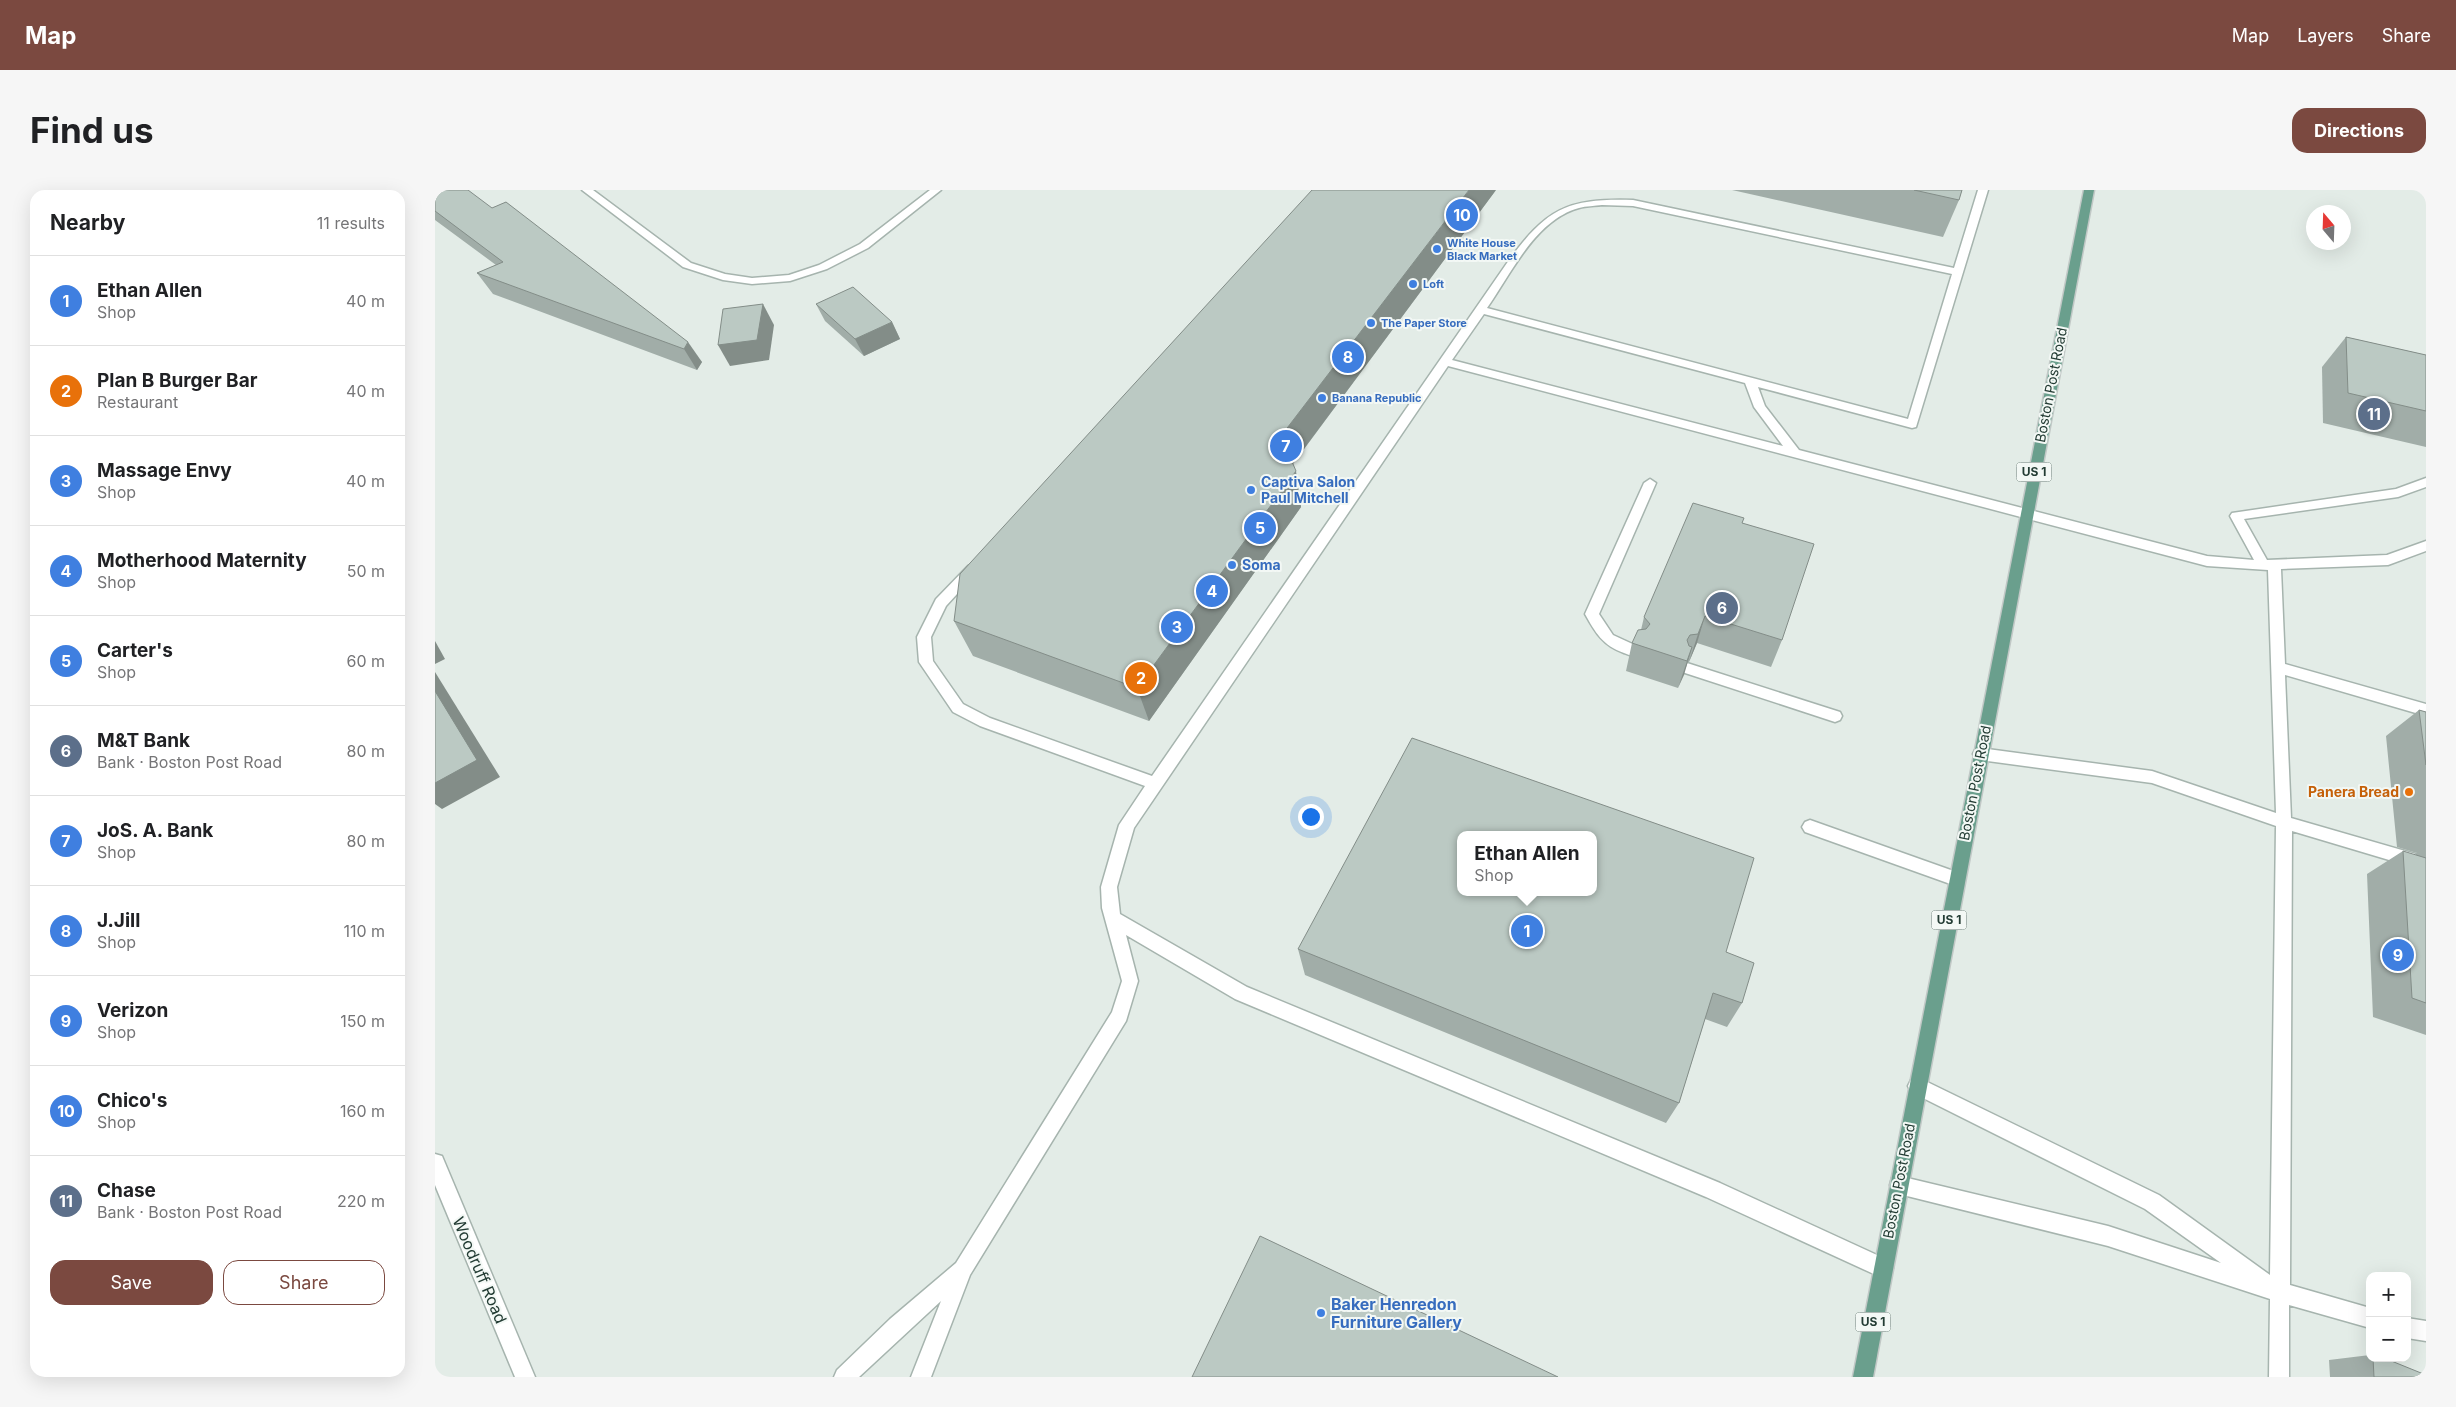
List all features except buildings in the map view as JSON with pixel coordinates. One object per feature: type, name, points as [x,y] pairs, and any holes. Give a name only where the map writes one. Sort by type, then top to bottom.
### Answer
[{"type":"main road","name":"Boston Post Road","points":[[1863,1377],[1980,754],[2089,190]]},
{"type":"street","points":[[587,190],[687,265],[723,277],[753,281],[789,278],[823,267],[865,246],[936,190]]},
{"type":"street","points":[[1481,310],[1912,424],[1983,190]]},
{"type":"street","points":[[921,1377],[963,1269],[1120,1015],[1130,981],[1113,919],[1109,886],[1127,825],[1539,228],[1556,215],[1575,206],[1602,202],[1633,203],[1958,272]]},
{"type":"street","points":[[1447,362],[2207,561],[2268,565],[2388,560],[2426,546]]},
{"type":"street","points":[[1750,382],[1760,407],[1794,452]]},
{"type":"street","points":[[2279,1377],[2285,822],[2278,667],[2268,565],[2236,516],[2398,493],[2426,482]]},
{"type":"street","points":[[1634,651],[1613,644],[1601,632],[1592,614],[1650,483]]},
{"type":"street","points":[[981,560],[941,604],[924,637],[925,662],[943,689],[958,708],[985,722],[1157,784]]},
{"type":"street","points":[[2278,667],[2426,710]]},
{"type":"street","points":[[1687,668],[1835,716]]},
{"type":"street","points":[[1980,754],[2152,777],[2285,822],[2426,864]]},
{"type":"street","points":[[1810,827],[1957,879]]},
{"type":"street","points":[[1113,919],[1241,992],[1713,1190],[1883,1268]]},
{"type":"street","points":[[1917,1086],[2152,1202],[2279,1292]]},
{"type":"street","name":"Woodruff Road","points":[[435,1163],[525,1377]]},
{"type":"street","points":[[1899,1185],[2108,1236],[2279,1292],[2366,1317]]},
{"type":"street","points":[[845,1377],[897,1326],[963,1269]]},
{"type":"street","points":[[2411,1329],[2426,1332]]},
{"type":"place","name":"Chico's","points":[[1462,215]]},
{"type":"place","name":"White House Black Market","points":[[1437,249]]},
{"type":"place","name":"Loft","points":[[1413,284]]},
{"type":"place","name":"The Paper Store","points":[[1371,323]]},
{"type":"place","name":"J.Jill","points":[[1348,357]]},
{"type":"place","name":"Banana Republic","points":[[1322,398]]},
{"type":"place","name":"Chase","points":[[2374,414]]},
{"type":"place","name":"JoS. A. Bank","points":[[1286,446]]},
{"type":"place","name":"Captiva Salon Paul Mitchell","points":[[1251,490]]},
{"type":"place","name":"Carter's","points":[[1260,528]]},
{"type":"place","name":"Soma","points":[[1232,565]]},
{"type":"place","name":"Motherhood Maternity","points":[[1212,591]]},
{"type":"place","name":"M&T Bank","points":[[1722,608]]},
{"type":"place","name":"Massage Envy","points":[[1177,627]]},
{"type":"place","name":"Plan B Burger Bar","points":[[1141,678]]},
{"type":"place","name":"Panera Bread","points":[[2409,792]]},
{"type":"place","name":"Ethan Allen","points":[[1527,931]]},
{"type":"place","name":"Verizon","points":[[2398,955]]},
{"type":"place","name":"Baker Henredon Furniture Gallery","points":[[1321,1313]]}]
